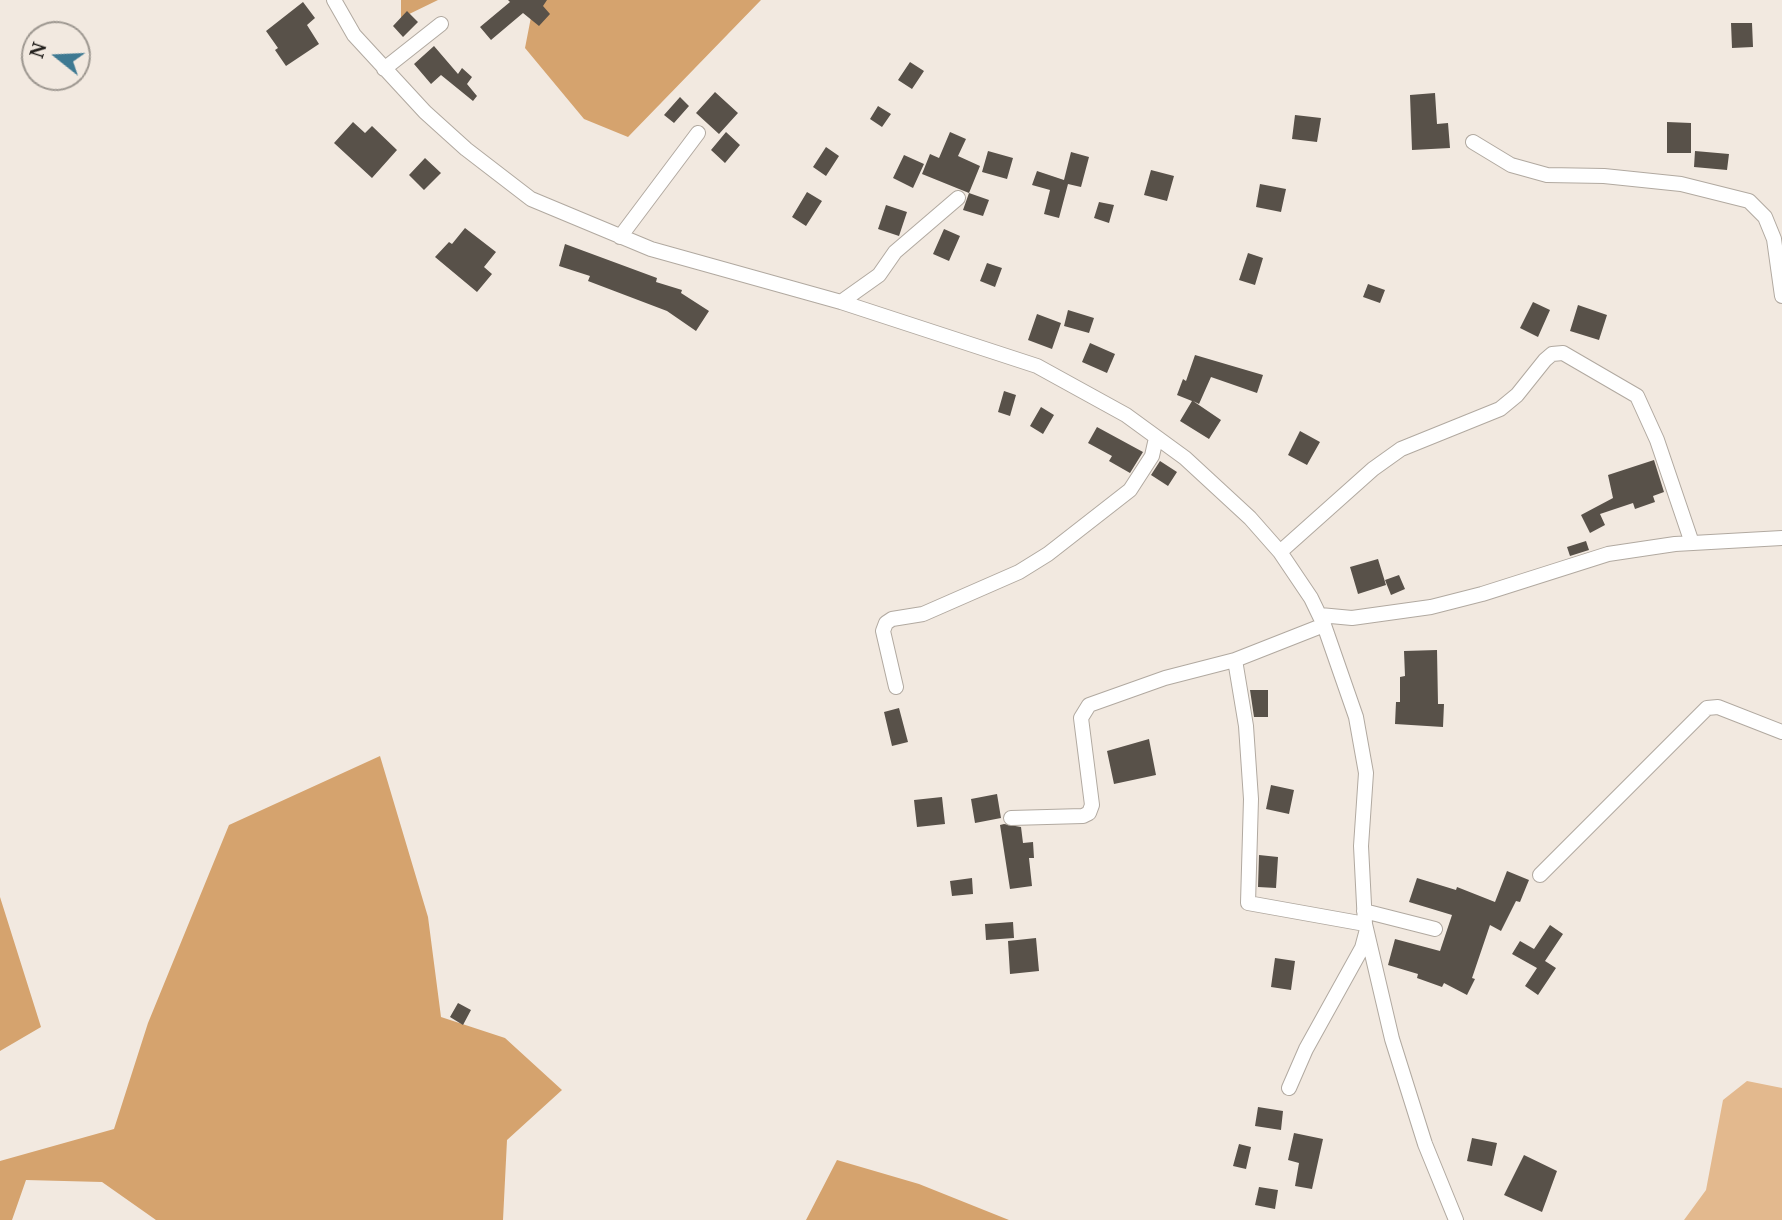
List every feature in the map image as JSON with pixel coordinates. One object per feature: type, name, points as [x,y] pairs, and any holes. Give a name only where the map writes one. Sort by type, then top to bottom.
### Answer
[{"type":"street","points":[[334,0],[354,35],[384,69],[466,149],[531,199],[651,249],[841,302],[1003,352],[1037,366],[1126,415],[1185,458],[1232,501],[1280,552],[1322,620],[1363,748],[1366,773],[1361,846],[1365,922],[1362,948],[1306,1049],[1289,1088]]},
{"type":"street","points":[[384,69],[441,24]]},
{"type":"street","points":[[621,237],[698,133]]},
{"type":"street","points":[[1473,142],[1511,165],[1547,175],[1604,176],[1681,184],[1749,201],[1765,218],[1773,239],[1782,296]]},
{"type":"street","points":[[841,302],[879,275],[895,252],[958,198]]},
{"type":"street","points":[[1280,552],[1373,469],[1401,449],[1500,409],[1517,395],[1545,360],[1552,354],[1563,353],[1637,396],[1657,440],[1692,543]]},
{"type":"street","points":[[896,687],[883,631],[886,624],[892,619],[907,618],[935,609],[1019,572],[1048,554],[1130,490],[1152,456],[1156,438]]},
{"type":"street","points":[[1011,818],[1083,816],[1089,813],[1092,805],[1081,719],[1089,705],[1165,678],[1235,660],[1322,620],[1430,607],[1482,594],[1608,554],[1692,543],[1782,538]]},
{"type":"street","points":[[1235,660],[1246,726],[1251,799],[1248,903],[1365,922],[1435,929]]},
{"type":"street","points":[[1540,875],[1707,708],[1718,708],[1782,732]]},
{"type":"street","points":[[1365,922],[1392,1039],[1425,1144],[1456,1220]]},
{"type":"shaded area","points":[[401,0],[438,0],[401,18]]},
{"type":"shaded area","points":[[522,0],[761,0],[628,137],[584,119],[525,48],[532,12]]},
{"type":"shaded area","points":[[380,756],[428,917],[441,1017],[505,1038],[562,1090],[507,1140],[503,1220],[156,1220],[102,1182],[26,1180],[12,1220],[0,1220],[0,1161],[114,1129],[148,1023],[229,825]]},
{"type":"shaded area","points":[[0,897],[41,1027],[0,1051]]},
{"type":"shaded area","points":[[1747,1081],[1782,1088],[1782,1220],[1684,1220],[1706,1190],[1723,1100]]},
{"type":"shaded area","points":[[837,1160],[919,1184],[1009,1220],[806,1220]]},
{"type":"building","points":[[508,0],[547,0],[543,6],[550,14],[539,26],[523,13],[491,40],[480,27],[510,2]]},
{"type":"building","points":[[303,2],[315,18],[307,25],[319,44],[286,66],[266,31]]},
{"type":"building","points":[[407,11],[418,22],[403,37],[393,26]]},
{"type":"building","points":[[1731,23],[1752,23],[1753,47],[1732,48]]},
{"type":"building","points":[[434,46],[458,74],[462,68],[472,77],[467,84],[477,96],[473,101],[441,75],[431,84],[414,64]]},
{"type":"building","points":[[910,62],[924,71],[912,89],[898,80]]},
{"type":"building","points":[[715,92],[738,113],[719,134],[696,113]]},
{"type":"building","points":[[1435,93],[1437,124],[1448,123],[1450,148],[1412,150],[1410,95]]},
{"type":"building","points":[[680,97],[689,106],[674,123],[664,115]]},
{"type":"building","points":[[878,106],[891,114],[882,127],[870,119]]},
{"type":"building","points":[[1295,115],[1321,118],[1317,142],[1292,139]]},
{"type":"building","points":[[353,122],[365,133],[372,126],[397,150],[372,178],[334,143]]},
{"type":"building","points":[[1667,122],[1691,123],[1691,153],[1667,153]]},
{"type":"building","points":[[726,132],[740,145],[725,163],[711,150]]},
{"type":"building","points":[[950,132],[966,139],[958,156],[980,166],[969,193],[922,174],[930,154],[939,158]]},
{"type":"building","points":[[826,147],[839,156],[826,176],[813,167]]},
{"type":"building","points":[[988,151],[1013,158],[1007,179],[982,172]]},
{"type":"building","points":[[1695,151],[1729,154],[1727,170],[1694,167]]},
{"type":"building","points":[[1071,152],[1089,157],[1081,187],[1068,184],[1059,218],[1044,214],[1050,190],[1032,185],[1037,171],[1064,180]]},
{"type":"building","points":[[904,155],[924,164],[913,188],[893,178]]},
{"type":"building","points":[[425,158],[441,173],[424,190],[409,175]]},
{"type":"building","points":[[1151,170],[1174,176],[1167,201],[1144,195]]},
{"type":"building","points":[[1260,184],[1286,189],[1281,212],[1256,207]]},
{"type":"building","points":[[807,192],[822,201],[806,226],[792,217]]},
{"type":"building","points":[[969,193],[989,200],[983,216],[963,210]]},
{"type":"building","points":[[1099,202],[1114,205],[1109,223],[1094,218]]},
{"type":"building","points":[[886,205],[907,212],[899,236],[878,229]]},
{"type":"building","points":[[465,228],[496,252],[484,267],[492,274],[477,292],[435,257],[449,242],[452,244]]},
{"type":"building","points":[[944,229],[960,236],[949,261],[933,254]]},
{"type":"building","points":[[565,244],[657,278],[656,282],[682,290],[681,293],[709,311],[696,331],[667,311],[588,281],[590,276],[559,266]]},
{"type":"building","points":[[1248,253],[1263,258],[1255,285],[1239,280]]},
{"type":"building","points":[[987,263],[1002,268],[995,287],[980,281]]},
{"type":"building","points":[[1368,284],[1385,290],[1380,303],[1363,297]]},
{"type":"building","points":[[1533,302],[1550,310],[1538,337],[1520,328]]},
{"type":"building","points":[[1578,305],[1607,315],[1599,340],[1570,331]]},
{"type":"building","points":[[1068,310],[1094,318],[1089,333],[1064,326]]},
{"type":"building","points":[[1037,314],[1061,323],[1052,349],[1028,340]]},
{"type":"building","points":[[1090,343],[1115,354],[1107,373],[1082,362]]},
{"type":"building","points":[[1195,355],[1263,375],[1257,393],[1211,377],[1199,404],[1193,401],[1221,420],[1209,439],[1180,421],[1192,401],[1177,395],[1183,379],[1186,381]]},
{"type":"building","points":[[1004,391],[1016,395],[1010,416],[998,412]]},
{"type":"building","points":[[1041,407],[1054,415],[1043,434],[1030,426]]},
{"type":"building","points":[[1097,427],[1143,452],[1130,473],[1109,461],[1112,456],[1088,443]]},
{"type":"building","points":[[1300,431],[1320,442],[1307,465],[1288,455]]},
{"type":"building","points":[[1654,460],[1664,492],[1653,496],[1655,502],[1635,509],[1633,503],[1600,514],[1605,525],[1590,533],[1581,515],[1613,498],[1608,475]]},
{"type":"building","points":[[1160,461],[1177,472],[1168,486],[1151,475]]},
{"type":"building","points":[[1586,541],[1589,550],[1570,556],[1567,547]]},
{"type":"building","points":[[1378,559],[1386,585],[1358,594],[1350,567]]},
{"type":"building","points":[[1399,575],[1405,589],[1391,595],[1385,580]]},
{"type":"building","points":[[1437,650],[1438,704],[1444,704],[1443,727],[1395,724],[1396,702],[1400,702],[1400,677],[1405,676],[1404,651]]},
{"type":"building","points":[[1250,690],[1268,690],[1268,717],[1254,717]]},
{"type":"building","points":[[899,708],[908,742],[892,746],[884,712]]},
{"type":"building","points":[[1149,739],[1156,775],[1114,784],[1107,751]]},
{"type":"building","points":[[1271,785],[1294,790],[1289,814],[1266,809]]},
{"type":"building","points":[[997,794],[1001,818],[975,823],[971,799]]},
{"type":"building","points":[[942,797],[945,824],[917,827],[914,800]]},
{"type":"building","points":[[1000,825],[1021,827],[1023,843],[1033,842],[1034,858],[1029,858],[1032,886],[1010,889]]},
{"type":"building","points":[[1259,855],[1278,857],[1276,888],[1258,887]]},
{"type":"building","points":[[1507,871],[1529,880],[1520,902],[1516,901],[1501,931],[1490,925],[1472,978],[1475,979],[1467,995],[1444,983],[1442,987],[1417,978],[1418,974],[1388,965],[1395,939],[1440,951],[1452,915],[1409,902],[1417,878],[1456,890],[1457,887],[1495,902]]},
{"type":"building","points":[[972,878],[973,894],[952,896],[950,881]]},
{"type":"building","points":[[1013,922],[1014,938],[986,940],[985,924]]},
{"type":"building","points":[[1550,925],[1563,934],[1545,961],[1556,968],[1538,995],[1525,986],[1537,968],[1512,954],[1520,941],[1534,949]]},
{"type":"building","points":[[1036,938],[1039,971],[1010,974],[1008,941]]},
{"type":"building","points":[[1275,958],[1295,961],[1291,990],[1271,987]]},
{"type":"building","points":[[458,1003],[471,1010],[463,1025],[450,1017]]},
{"type":"building","points":[[1258,1107],[1283,1111],[1281,1130],[1255,1126]]},
{"type":"building","points":[[1294,1133],[1323,1139],[1312,1189],[1295,1186],[1299,1163],[1288,1160]]},
{"type":"building","points":[[1472,1138],[1497,1143],[1492,1166],[1467,1161]]},
{"type":"building","points":[[1239,1144],[1251,1147],[1246,1169],[1233,1166]]},
{"type":"building","points":[[1524,1155],[1557,1171],[1542,1212],[1504,1195]]},
{"type":"building","points":[[1259,1187],[1278,1190],[1275,1209],[1255,1205]]}]
